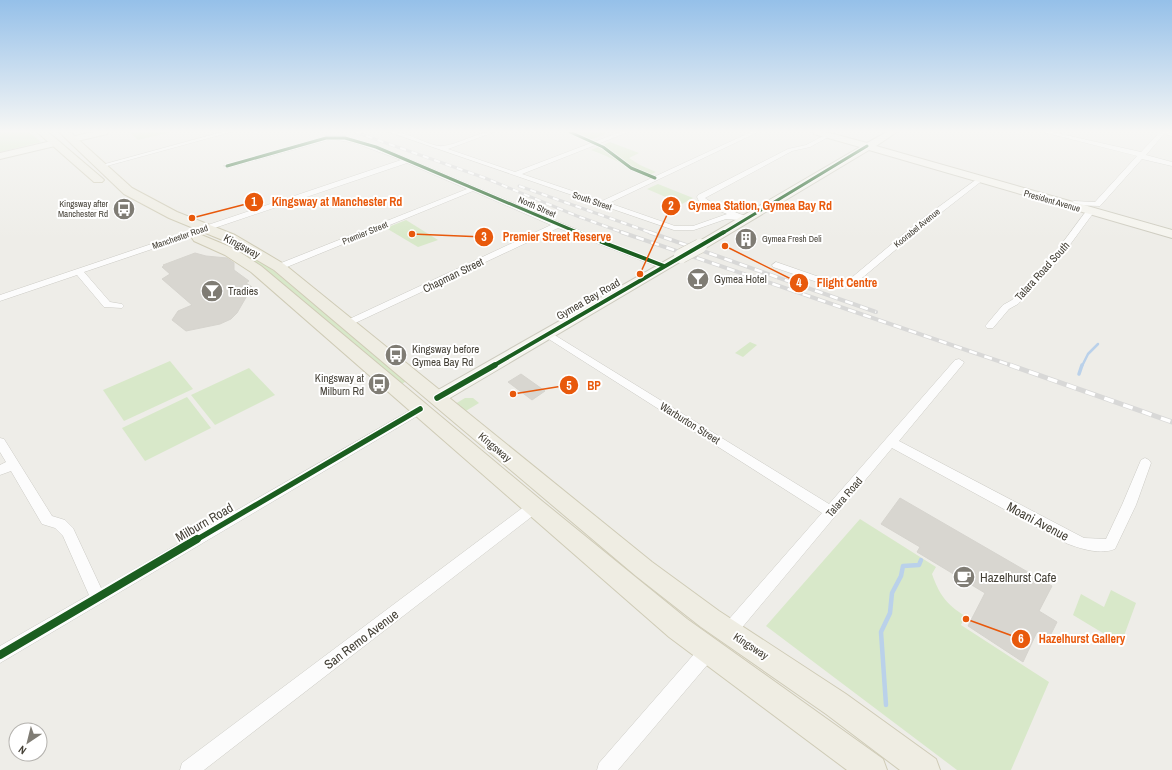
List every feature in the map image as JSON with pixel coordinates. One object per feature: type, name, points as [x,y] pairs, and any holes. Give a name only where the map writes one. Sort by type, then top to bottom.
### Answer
[{"type":"main road","name":"Kingsway","points":[[90,168],[126,204],[230,252],[256,269],[644,569],[729,631],[836,704],[925,770]]},
{"type":"main road","name":"Kingsway","points":[[103,168],[128,191],[144,201],[245,245],[279,267],[348,323],[534,507],[678,628],[872,770]]},
{"type":"street","name":"Manchester Road","points":[[0,297],[384,168]]},
{"type":"street","name":"North Street","points":[[422,168],[558,225],[664,266]]},
{"type":"street","name":"South Street","points":[[497,168],[601,204],[681,229],[694,229],[713,218],[732,215],[747,219]]},
{"type":"street","points":[[515,174],[531,168]]},
{"type":"street","points":[[601,204],[678,168]]},
{"type":"street","points":[[732,215],[729,211],[703,201],[701,197],[756,168]]},
{"type":"street","name":"Gymea Bay Road","points":[[428,403],[747,219],[832,168]]},
{"type":"street","name":"President Avenue","points":[[947,168],[1097,209],[1172,233]]},
{"type":"street","name":"Talara Road South","points":[[990,326],[1006,307],[1015,302],[1055,259],[1130,168]]},
{"type":"street","name":"President Avenue","points":[[981,178],[1097,209]]},
{"type":"street","name":"Koorabel Avenue","points":[[776,265],[823,281],[850,288],[856,288],[858,286],[854,281],[921,224],[981,178]]},
{"type":"street","name":"Premier Street","points":[[279,267],[473,189]]},
{"type":"street","points":[[1029,190],[1088,209],[1097,209]]},
{"type":"street","name":"Chapman Street","points":[[348,323],[558,225]]},
{"type":"street","points":[[78,271],[107,305],[118,306]]},
{"type":"street","name":"Warburton Street","points":[[548,334],[831,512]]},
{"type":"street","name":"Talara Road","points":[[729,631],[959,362]]},
{"type":"street","name":"Milburn Road","points":[[0,654],[98,598],[428,403]]},
{"type":"street","points":[[0,442],[47,520],[60,524],[68,532],[98,598]]},
{"type":"street","name":"Moani Avenue","points":[[891,442],[1073,540],[1097,546],[1110,545],[1129,505],[1145,463]]},
{"type":"street","points":[[0,470],[14,464]]},
{"type":"street","name":"San Remo Avenue","points":[[189,770],[534,507]]},
{"type":"street","points":[[606,770],[708,651]]},
{"type":"green space","points":[[630,168],[647,168],[656,172],[647,176]]},
{"type":"green space","points":[[658,184],[693,198],[682,204],[647,189]]},
{"type":"green space","points":[[406,220],[438,240],[418,247],[386,228]]},
{"type":"green space","points":[[245,251],[269,267],[406,381],[402,384],[396,380],[243,252]]},
{"type":"green space","points":[[750,342],[757,345],[743,357],[735,353]]},
{"type":"green space","points":[[170,361],[193,389],[124,421],[103,390]]},
{"type":"green space","points":[[249,368],[275,395],[215,425],[191,395]]},
{"type":"green space","points":[[187,397],[211,428],[145,461],[122,428]]},
{"type":"green space","points":[[465,398],[473,398],[479,403],[464,412],[455,404]]},
{"type":"green space","points":[[860,519],[936,567],[932,574],[937,587],[948,603],[965,616],[961,625],[1049,682],[1011,770],[957,770],[766,626]]},
{"type":"green space","points":[[1111,590],[1136,603],[1121,644],[1073,615],[1081,594],[1104,607]]},
{"type":"building","name":"Tradies","points":[[195,253],[206,256],[227,258],[234,263],[234,270],[249,281],[246,283],[252,287],[237,313],[231,319],[220,324],[186,331],[172,320],[178,311],[192,305],[162,279],[170,274],[162,267],[164,266],[163,265]]},
{"type":"building","points":[[521,374],[545,391],[532,400],[508,382]]},
{"type":"building","points":[[900,498],[1052,586],[1039,611],[1057,622],[1048,640],[1037,632],[1023,662],[968,626],[985,593],[917,552],[920,547],[881,524]]},
{"type":"waterway","points":[[1082,366],[1088,354],[1098,344]]},
{"type":"waterway","points":[[1079,374],[1082,365]]},
{"type":"waterway","points":[[886,705],[881,632],[890,613],[892,593],[901,576],[903,566],[919,565],[921,560]]},
{"type":"railway","points":[[457,168],[624,233]]},
{"type":"railway","points":[[519,186],[652,233]]},
{"type":"railway","points":[[621,232],[1013,366]]},
{"type":"railway","points":[[649,232],[876,312]]},
{"type":"railway","points":[[1010,365],[1172,422]]},
{"type":"cycle path","points":[[425,168],[558,225],[664,266]]},
{"type":"cycle path","points":[[631,168],[655,178]]},
{"type":"cycle path","points":[[437,398],[747,219],[831,168]]},
{"type":"cycle path","points":[[0,655],[420,409]]},
{"type":"place","name":"Kingsway after Manchester Rd","points":[[124,209]]},
{"type":"place","name":"Kingsway at Manchester Rd","points":[[192,218]]},
{"type":"place","name":"Premier Street Reserve","points":[[412,234]]},
{"type":"place","name":"Gymea Fresh Deli","points":[[746,239]]},
{"type":"place","name":"Flight Centre","points":[[725,246]]},
{"type":"place","name":"Gymea Station, Gymea Bay Rd","points":[[640,274]]},
{"type":"place","name":"Gymea Hotel","points":[[698,279]]},
{"type":"place","name":"Tradies","points":[[212,291]]},
{"type":"place","name":"Kingsway before Gymea Bay Rd","points":[[396,355]]},
{"type":"place","name":"Kingsway at Milburn Rd","points":[[379,384]]},
{"type":"place","name":"BP","points":[[513,394]]},
{"type":"place","name":"Hazelhurst Cafe","points":[[964,577]]},
{"type":"place","name":"Hazelhurst Gallery","points":[[966,619]]}]
